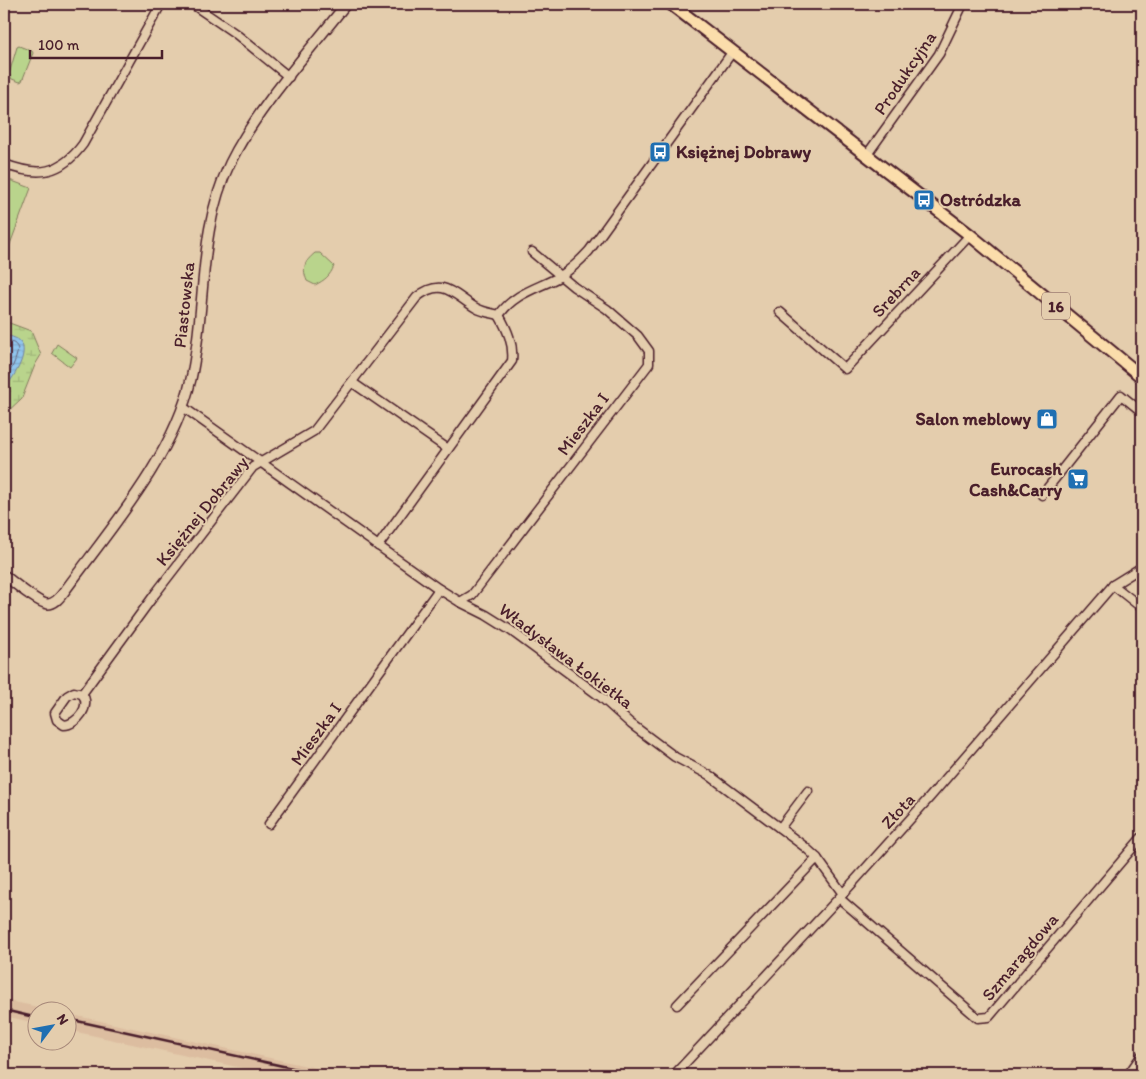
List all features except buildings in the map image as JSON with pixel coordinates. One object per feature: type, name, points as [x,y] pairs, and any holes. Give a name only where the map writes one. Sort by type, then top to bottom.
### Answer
[{"type":"main road","name":"16","points":[[671,4],[970,235],[1142,377]]},
{"type":"street","points":[[4,164],[28,172],[54,170],[68,161],[77,152],[160,4]]},
{"type":"street","points":[[192,4],[236,34],[288,77]]},
{"type":"street","name":"Piastowska","points":[[4,575],[40,601],[47,604],[53,603],[60,597],[157,461],[183,407],[196,354],[206,250],[212,214],[230,162],[254,122],[346,4]]},
{"type":"street","name":"Produkcyjna","points":[[866,156],[939,54],[963,4]]},
{"type":"street","points":[[378,546],[512,361],[513,352],[509,334],[499,315],[513,299],[560,276],[589,251],[732,51]]},
{"type":"street","name":"Srebrna","points":[[780,312],[845,369],[970,235]]},
{"type":"street","points":[[532,252],[560,276]]},
{"type":"street","name":"Mieszka I","points":[[460,602],[472,595],[649,364],[649,350],[638,336],[607,309],[560,276]]},
{"type":"street","name":"Księżnej Dobrawy","points":[[82,694],[155,594],[253,467],[314,431],[353,383],[417,297],[424,291],[444,288],[452,291],[476,308],[499,315]]},
{"type":"street","points":[[353,383],[448,449]]},
{"type":"street","points":[[1042,494],[1121,395],[1142,412]]},
{"type":"street","name":"Władysława Łokietka","points":[[183,407],[439,589],[510,630],[601,697],[631,724],[675,757],[709,775],[805,847],[816,858],[841,896]]},
{"type":"street","name":"Złota","points":[[674,1075],[841,896],[930,797],[1113,585],[1142,567]]},
{"type":"street","points":[[1113,585],[1142,608]]},
{"type":"street","name":"Mieszka I","points":[[269,824],[439,589]]},
{"type":"street","name":"Księżnej Dobrawy","points":[[74,692],[82,694],[86,700],[86,705],[75,722],[68,726],[60,724],[55,713],[67,696],[74,692]]},
{"type":"street","points":[[780,828],[808,791]]},
{"type":"street","name":"Szmaragdowa","points":[[841,896],[978,1018],[989,1017],[1142,837]]},
{"type":"street","points":[[677,1005],[816,858]]},
{"type":"street","points":[[1128,1075],[1142,1055]]},
{"type":"shaded area","points":[[4,1000],[28,1005],[28,1021],[4,1016]]},
{"type":"shaded area","points":[[78,1016],[348,1075],[274,1075],[78,1032]]},
{"type":"green space","points":[[19,46],[33,53],[20,82],[12,79],[9,74],[17,47]]},
{"type":"green space","points":[[4,178],[31,188],[9,247],[4,245]]},
{"type":"green space","points":[[315,253],[320,253],[334,266],[327,277],[315,285],[307,281],[304,269],[308,259]]},
{"type":"green space","points":[[4,321],[31,331],[41,355],[22,398],[4,415]]},
{"type":"green space","points":[[57,344],[77,358],[70,367],[52,353]]},
{"type":"water","points":[[9,336],[20,341],[23,346],[23,353],[19,367],[4,390],[4,338]]},
{"type":"railway","points":[[4,1010],[28,1016]]},
{"type":"railway","points":[[78,1021],[324,1075]]},
{"type":"place","name":"Księżnej Dobrawy","points":[[660,152]]},
{"type":"place","name":"Ostródzka","points":[[924,200]]},
{"type":"place","name":"Salon meblowy","points":[[1047,419]]},
{"type":"place","name":"Eurocash Cash&Carry","points":[[1078,479]]}]
